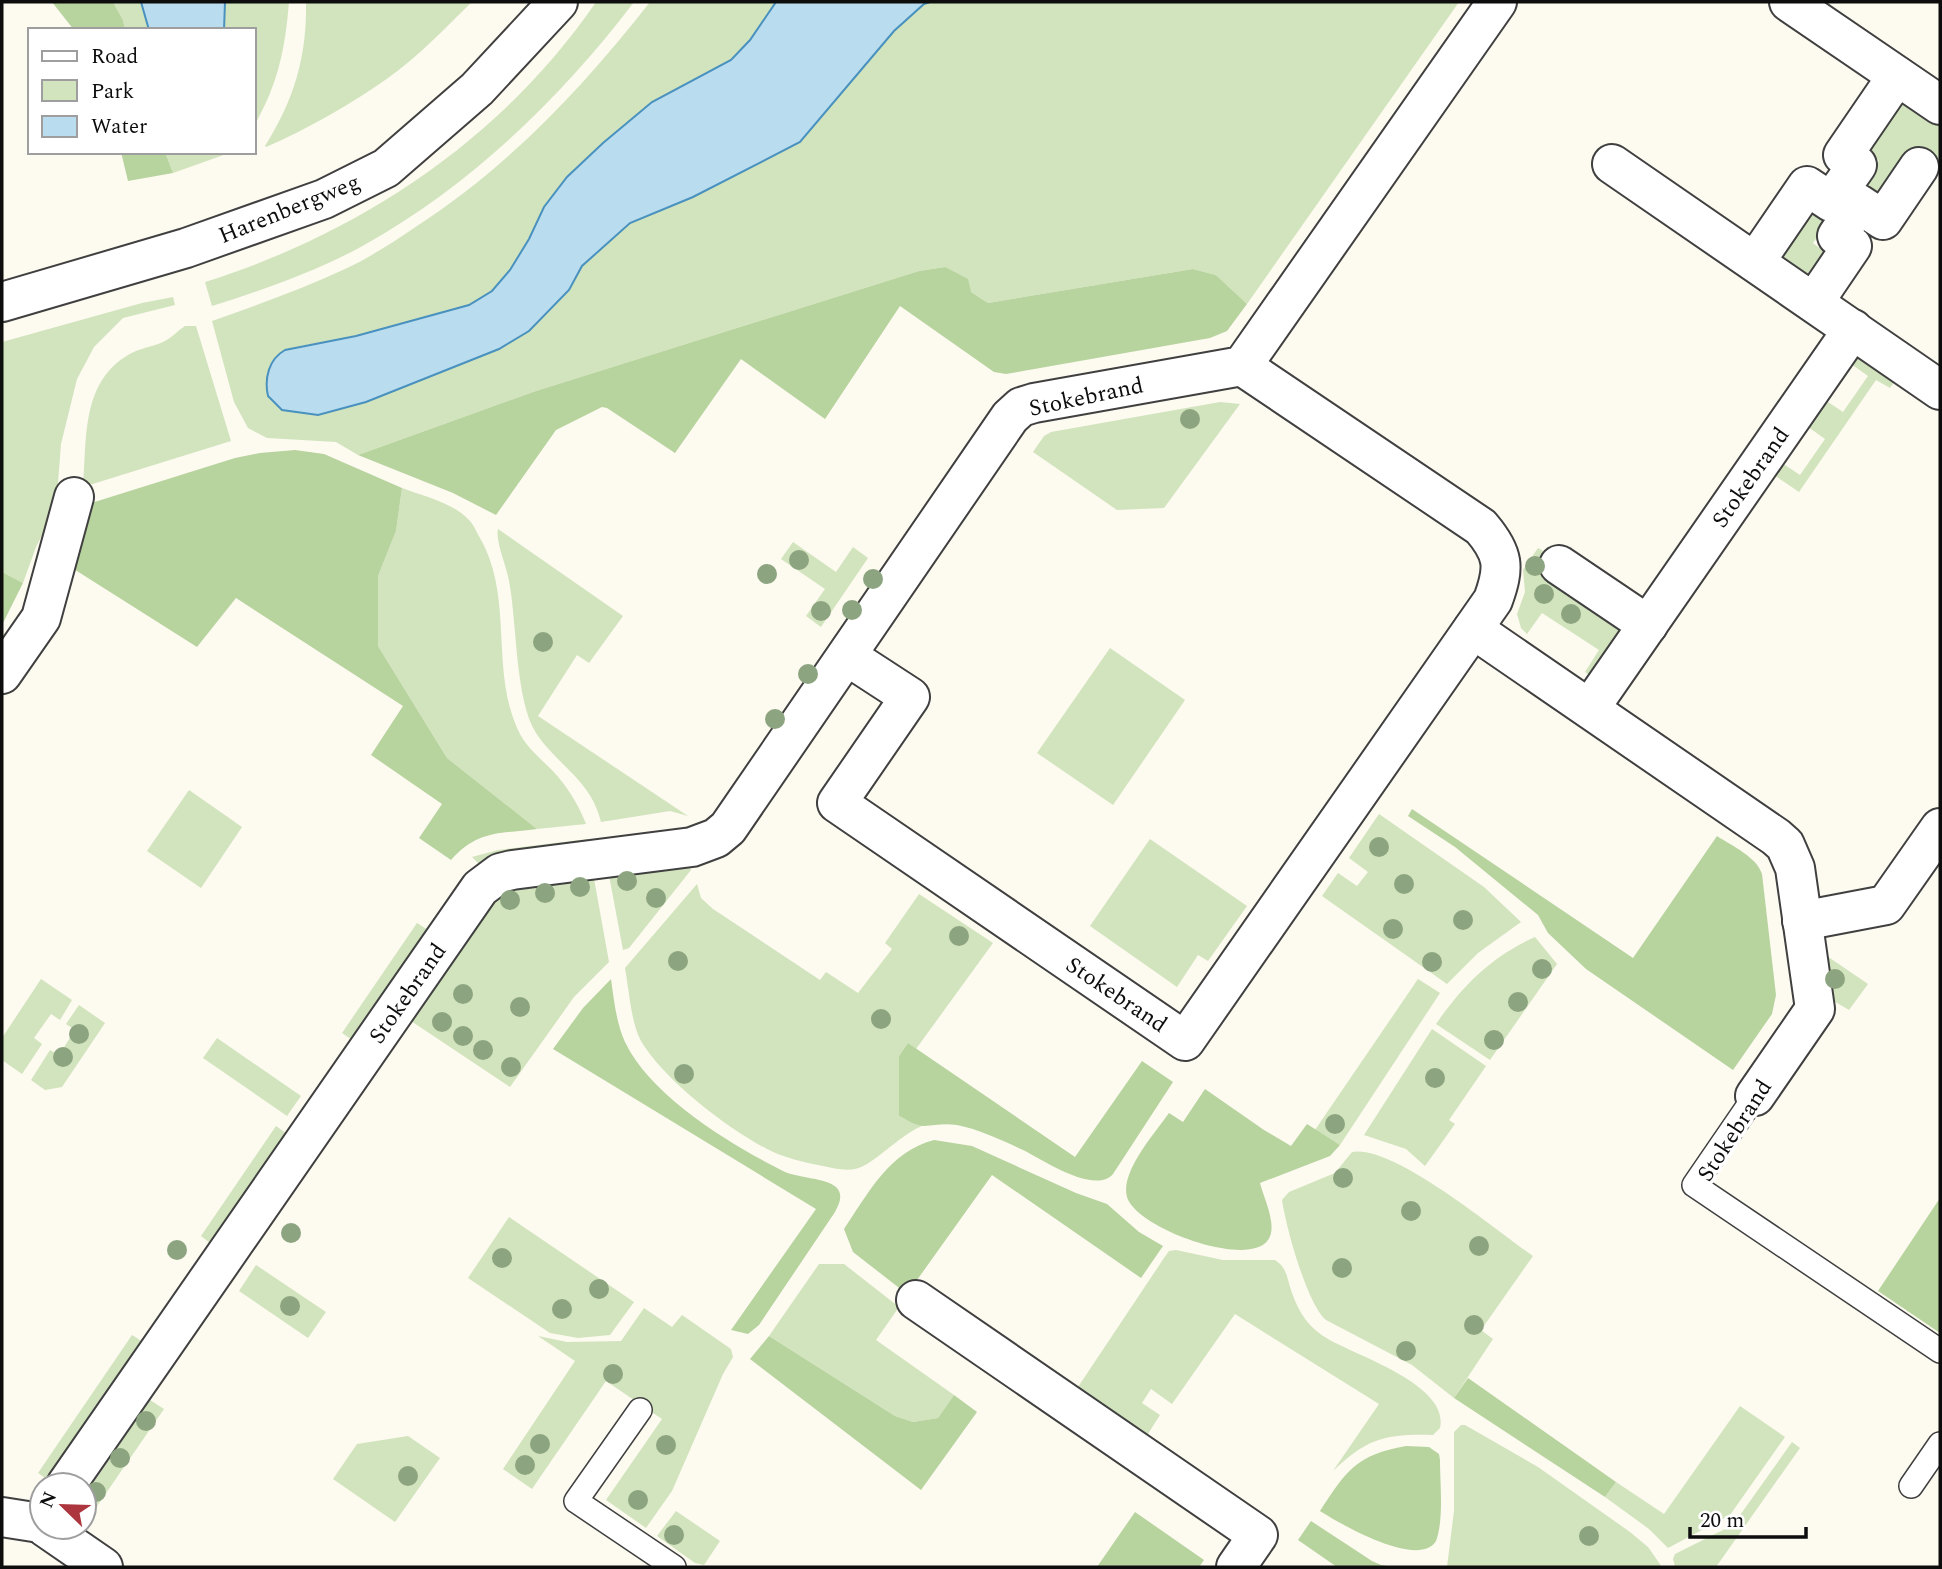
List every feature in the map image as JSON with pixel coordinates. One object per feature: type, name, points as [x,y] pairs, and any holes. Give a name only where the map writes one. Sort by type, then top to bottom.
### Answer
[{"type":"street","name":"Harenbergweg","points":[[4,293],[186,248],[324,199],[386,168],[477,89],[558,2]]},
{"type":"street","points":[[1242,366],[1497,2]]},
{"type":"street","points":[[1789,2],[1940,106]]},
{"type":"street","points":[[1814,302],[1852,246],[1837,236],[1857,165],[1843,155],[1897,76]]},
{"type":"street","points":[[1612,164],[1940,390]]},
{"type":"street","points":[[1755,262],[1807,186],[1831,202],[1859,204],[1883,220],[1919,167]]},
{"type":"street","name":"Stokebrand","points":[[1590,708],[1853,329]]},
{"type":"street","name":"Stokebrand","points":[[76,1471],[480,888],[500,873],[512,870],[692,847],[716,838],[728,828],[1010,417],[1021,407],[1242,366],[1481,527],[1494,543],[1501,561],[1500,580],[1493,600],[1185,1041],[837,803],[910,698],[847,656]]},
{"type":"street","points":[[4,667],[41,618],[74,498]]},
{"type":"street","points":[[1559,565],[1648,625]]},
{"type":"street","name":"Stokebrand","points":[[1473,629],[1785,845],[1795,867],[1815,1009],[1755,1096]]},
{"type":"street","points":[[1802,920],[1886,905],[1940,828]]},
{"type":"street","points":[[916,1300],[1258,1535],[1236,1567]]},
{"type":"street","points":[[2,1517],[28,1522]]},
{"type":"street","points":[[66,1541],[103,1567]]},
{"type":"lane","name":"Stokebrand","points":[[1755,1096],[1694,1185],[1940,1351]]},
{"type":"lane","points":[[640,1410],[576,1502],[674,1567]]},
{"type":"lane","points":[[1911,1486],[1940,1444]]},
{"type":"green space","points":[[52,2],[113,2],[125,28],[72,28]]},
{"type":"green space","points":[[113,2],[141,2],[148,28],[125,28]]},
{"type":"green space","points":[[225,2],[289,2],[275,81],[256,122],[256,28],[224,28]]},
{"type":"green space","points":[[306,2],[472,2],[421,51],[388,78],[329,116],[266,147],[284,112],[297,77],[304,41]]},
{"type":"green space","points":[[596,2],[634,2],[606,38],[545,105],[478,166],[405,220],[348,254],[291,279],[212,306],[205,282],[319,237],[373,208],[424,175],[473,137],[518,96],[559,51]]},
{"type":"green space","points":[[650,2],[776,2],[750,40],[731,60],[652,102],[567,177],[539,217],[510,270],[492,291],[469,305],[356,336],[301,346],[268,396],[282,410],[318,415],[366,402],[499,349],[529,331],[569,290],[582,266],[630,223],[693,197],[800,142],[894,31],[924,4],[1459,2],[1247,304],[1216,275],[1193,269],[988,303],[971,292],[945,267],[919,271],[536,391],[358,455],[336,442],[267,438],[248,428],[234,402],[212,321],[354,265],[448,205],[512,153],[570,96]]},
{"type":"green space","points":[[1901,96],[1940,123],[1940,165],[1915,148],[1880,197],[1863,185],[1879,161],[1863,150]]},
{"type":"green space","points":[[121,154],[166,154],[173,173],[128,181]]},
{"type":"green space","points":[[166,154],[226,154],[173,173]]},
{"type":"green space","points":[[1810,207],[1829,220],[1813,243],[1827,254],[1808,281],[1775,258]]},
{"type":"green space","points":[[945,267],[968,279],[971,292],[988,303],[1193,269],[1216,275],[1247,304],[1227,331],[1210,338],[1006,374],[994,372],[900,306],[825,419],[741,359],[675,453],[602,407],[556,430],[496,515],[453,493],[358,455],[536,391],[919,271]]},
{"type":"green space","points":[[173,297],[175,305],[123,318],[94,347],[77,379],[61,444],[56,508],[36,547],[23,583],[2,572],[2,342]]},
{"type":"green space","points":[[185,326],[196,326],[231,441],[83,487],[89,414],[102,381],[113,367],[128,355],[169,339]]},
{"type":"green space","points":[[1855,350],[1897,378],[1890,388],[1876,380],[1799,492],[1771,473],[1779,461],[1800,475],[1825,439],[1804,424],[1822,398],[1843,412],[1868,376],[1847,361]]},
{"type":"green space","points":[[1220,402],[1240,404],[1164,508],[1117,510],[1033,452],[1044,436],[1051,432]]},
{"type":"green space","points":[[295,450],[324,454],[402,488],[396,531],[378,576],[378,646],[447,758],[537,829],[480,838],[451,860],[419,838],[442,804],[371,755],[403,706],[236,598],[197,647],[69,566],[85,505],[235,458]]},
{"type":"green space","points":[[402,488],[455,509],[469,520],[475,529],[490,561],[496,584],[505,683],[518,730],[526,744],[567,788],[586,824],[537,829],[447,758],[378,646],[378,576],[396,531]]},
{"type":"green space","points":[[498,529],[623,616],[589,663],[577,655],[538,716],[688,816],[670,811],[601,822],[590,795],[582,784],[536,733],[529,719],[520,681],[512,598],[498,540]]},
{"type":"green space","points":[[793,542],[836,572],[853,547],[868,558],[821,627],[806,616],[825,589],[781,559]]},
{"type":"green space","points":[[1538,548],[1552,556],[1620,623],[1622,633],[1593,678],[1585,672],[1599,650],[1542,613],[1527,634],[1521,628],[1517,614],[1525,592],[1523,570]]},
{"type":"green space","points":[[2,572],[23,583],[2,625]]},
{"type":"green space","points":[[1110,648],[1185,700],[1113,805],[1037,753]]},
{"type":"green space","points":[[189,790],[242,827],[201,888],[147,851]]},
{"type":"green space","points":[[1412,809],[1633,958],[1717,836],[1750,857],[1762,874],[1776,995],[1772,1014],[1733,1070],[1586,969],[1548,933],[1538,915],[1455,847],[1408,816]]},
{"type":"green space","points":[[1379,814],[1484,887],[1521,922],[1478,953],[1447,984],[1322,896],[1338,873],[1357,886],[1368,872],[1349,858]]},
{"type":"green space","points":[[588,839],[590,849],[480,865],[472,857],[498,850]]},
{"type":"green space","points":[[1150,839],[1247,906],[1208,961],[1198,955],[1177,987],[1090,926]]},
{"type":"green space","points":[[686,859],[691,870],[629,948],[623,950],[608,870]]},
{"type":"green space","points":[[593,873],[609,962],[574,997],[510,1087],[411,1021],[500,894],[513,886]]},
{"type":"green space","points":[[697,884],[701,898],[713,909],[820,980],[826,972],[858,993],[892,949],[885,943],[919,894],[993,943],[916,1049],[908,1043],[899,1056],[899,1116],[922,1126],[855,1169],[816,1164],[781,1155],[751,1140],[698,1102],[664,1071],[638,1034],[625,968]]},
{"type":"green space","points":[[417,923],[431,932],[355,1042],[342,1033]]},
{"type":"green space","points":[[1535,937],[1557,964],[1490,1060],[1436,1024],[1456,997],[1479,973],[1505,953]]},
{"type":"green space","points":[[1821,952],[1868,984],[1849,1010],[1832,1000]]},
{"type":"green space","points":[[41,979],[72,1000],[60,1020],[51,1014],[34,1038],[42,1044],[22,1074],[2,1060],[2,1038]]},
{"type":"green space","points":[[611,979],[617,1019],[625,1042],[637,1062],[673,1100],[718,1134],[764,1161],[785,1172],[832,1184],[840,1193],[835,1212],[759,1325],[748,1334],[731,1330],[816,1209],[553,1049],[583,1008]]},
{"type":"green space","points":[[1418,979],[1440,993],[1340,1145],[1315,1130]]},
{"type":"green space","points":[[79,1005],[105,1023],[62,1087],[45,1090],[31,1080],[50,1050],[59,1055],[75,1030],[66,1024]]},
{"type":"green space","points":[[1432,1029],[1486,1066],[1449,1120],[1455,1124],[1425,1166],[1406,1149],[1364,1135]]},
{"type":"green space","points":[[217,1038],[301,1096],[287,1116],[203,1058]]},
{"type":"green space","points":[[908,1043],[1075,1157],[1142,1061],[1173,1082],[1113,1174],[1094,1181],[1069,1174],[974,1129],[953,1124],[921,1126],[899,1116],[899,1056]]},
{"type":"green space","points":[[1205,1089],[1291,1146],[1307,1124],[1340,1145],[1330,1156],[1260,1183],[1272,1227],[1268,1240],[1257,1248],[1239,1250],[1217,1247],[1170,1232],[1135,1209],[1127,1197],[1129,1176],[1148,1142],[1169,1113],[1183,1122]]},
{"type":"green space","points":[[276,1126],[290,1136],[214,1246],[201,1236]]},
{"type":"green space","points":[[934,1140],[972,1146],[1076,1193],[1107,1204],[1139,1232],[1163,1246],[1141,1278],[992,1175],[907,1294],[853,1252],[844,1229],[892,1164],[918,1146]]},
{"type":"green space","points":[[1352,1152],[1370,1153],[1393,1161],[1418,1175],[1533,1256],[1481,1330],[1493,1339],[1454,1398],[1412,1365],[1326,1320],[1305,1282],[1282,1200],[1289,1192],[1335,1173]]},
{"type":"green space","points":[[1940,1198],[1940,1333],[1878,1291]]},
{"type":"green space","points":[[509,1217],[634,1302],[610,1335],[578,1338],[550,1333],[468,1278]]},
{"type":"green space","points":[[1176,1250],[1223,1260],[1275,1260],[1285,1271],[1298,1307],[1310,1325],[1328,1339],[1417,1385],[1431,1398],[1439,1413],[1440,1428],[1433,1435],[1378,1440],[1357,1451],[1333,1471],[1379,1404],[1235,1314],[1172,1404],[1151,1389],[1142,1403],[1160,1415],[1146,1437],[1076,1390],[1169,1251]]},
{"type":"green space","points":[[819,1264],[844,1264],[899,1307],[876,1340],[954,1395],[938,1418],[913,1422],[895,1416],[769,1336]]},
{"type":"green space","points":[[256,1265],[326,1312],[308,1338],[239,1291]]},
{"type":"green space","points":[[644,1308],[672,1327],[682,1315],[731,1349],[733,1357],[672,1491],[646,1528],[606,1500],[662,1419],[606,1381],[532,1489],[503,1469],[575,1361],[538,1336],[567,1342],[621,1341]]},
{"type":"green space","points":[[132,1335],[146,1344],[59,1471],[39,1471]]},
{"type":"green space","points":[[769,1336],[895,1416],[913,1422],[938,1418],[954,1395],[977,1412],[921,1490],[750,1359]]},
{"type":"green space","points":[[1468,1378],[1616,1482],[1605,1497],[1454,1398]]},
{"type":"green space","points":[[150,1400],[164,1409],[98,1505],[98,1476]]},
{"type":"green space","points":[[1740,1406],[1785,1437],[1730,1515],[1668,1548],[1649,1529],[1605,1497],[1616,1482],[1664,1514]]},
{"type":"green space","points":[[1461,1425],[1538,1467],[1630,1532],[1648,1547],[1662,1567],[1447,1567],[1454,1511],[1454,1432]]},
{"type":"green space","points":[[408,1436],[440,1458],[395,1522],[333,1479],[357,1444]]},
{"type":"green space","points":[[1792,1442],[1800,1448],[1716,1567],[1675,1567],[1675,1554],[1733,1525]]},
{"type":"green space","points":[[1406,1446],[1429,1447],[1439,1454],[1440,1523],[1436,1541],[1427,1548],[1398,1548],[1380,1542],[1320,1511],[1354,1467],[1375,1454]]},
{"type":"green space","points":[[676,1511],[720,1541],[704,1565],[695,1563],[657,1536]]},
{"type":"green space","points":[[1135,1512],[1204,1560],[1199,1567],[1097,1567]]},
{"type":"green space","points":[[1311,1521],[1372,1561],[1393,1567],[1337,1567],[1298,1540]]},
{"type":"water","points":[[141,2],[225,2],[224,28],[148,28]]},
{"type":"water","points":[[776,2],[930,2],[924,4],[894,31],[800,142],[693,197],[630,223],[582,266],[569,290],[529,331],[499,349],[366,402],[318,415],[282,410],[268,396],[269,370],[275,358],[285,350],[356,336],[469,305],[492,291],[510,270],[544,207],[567,177],[652,102],[731,60],[750,40]]}]
